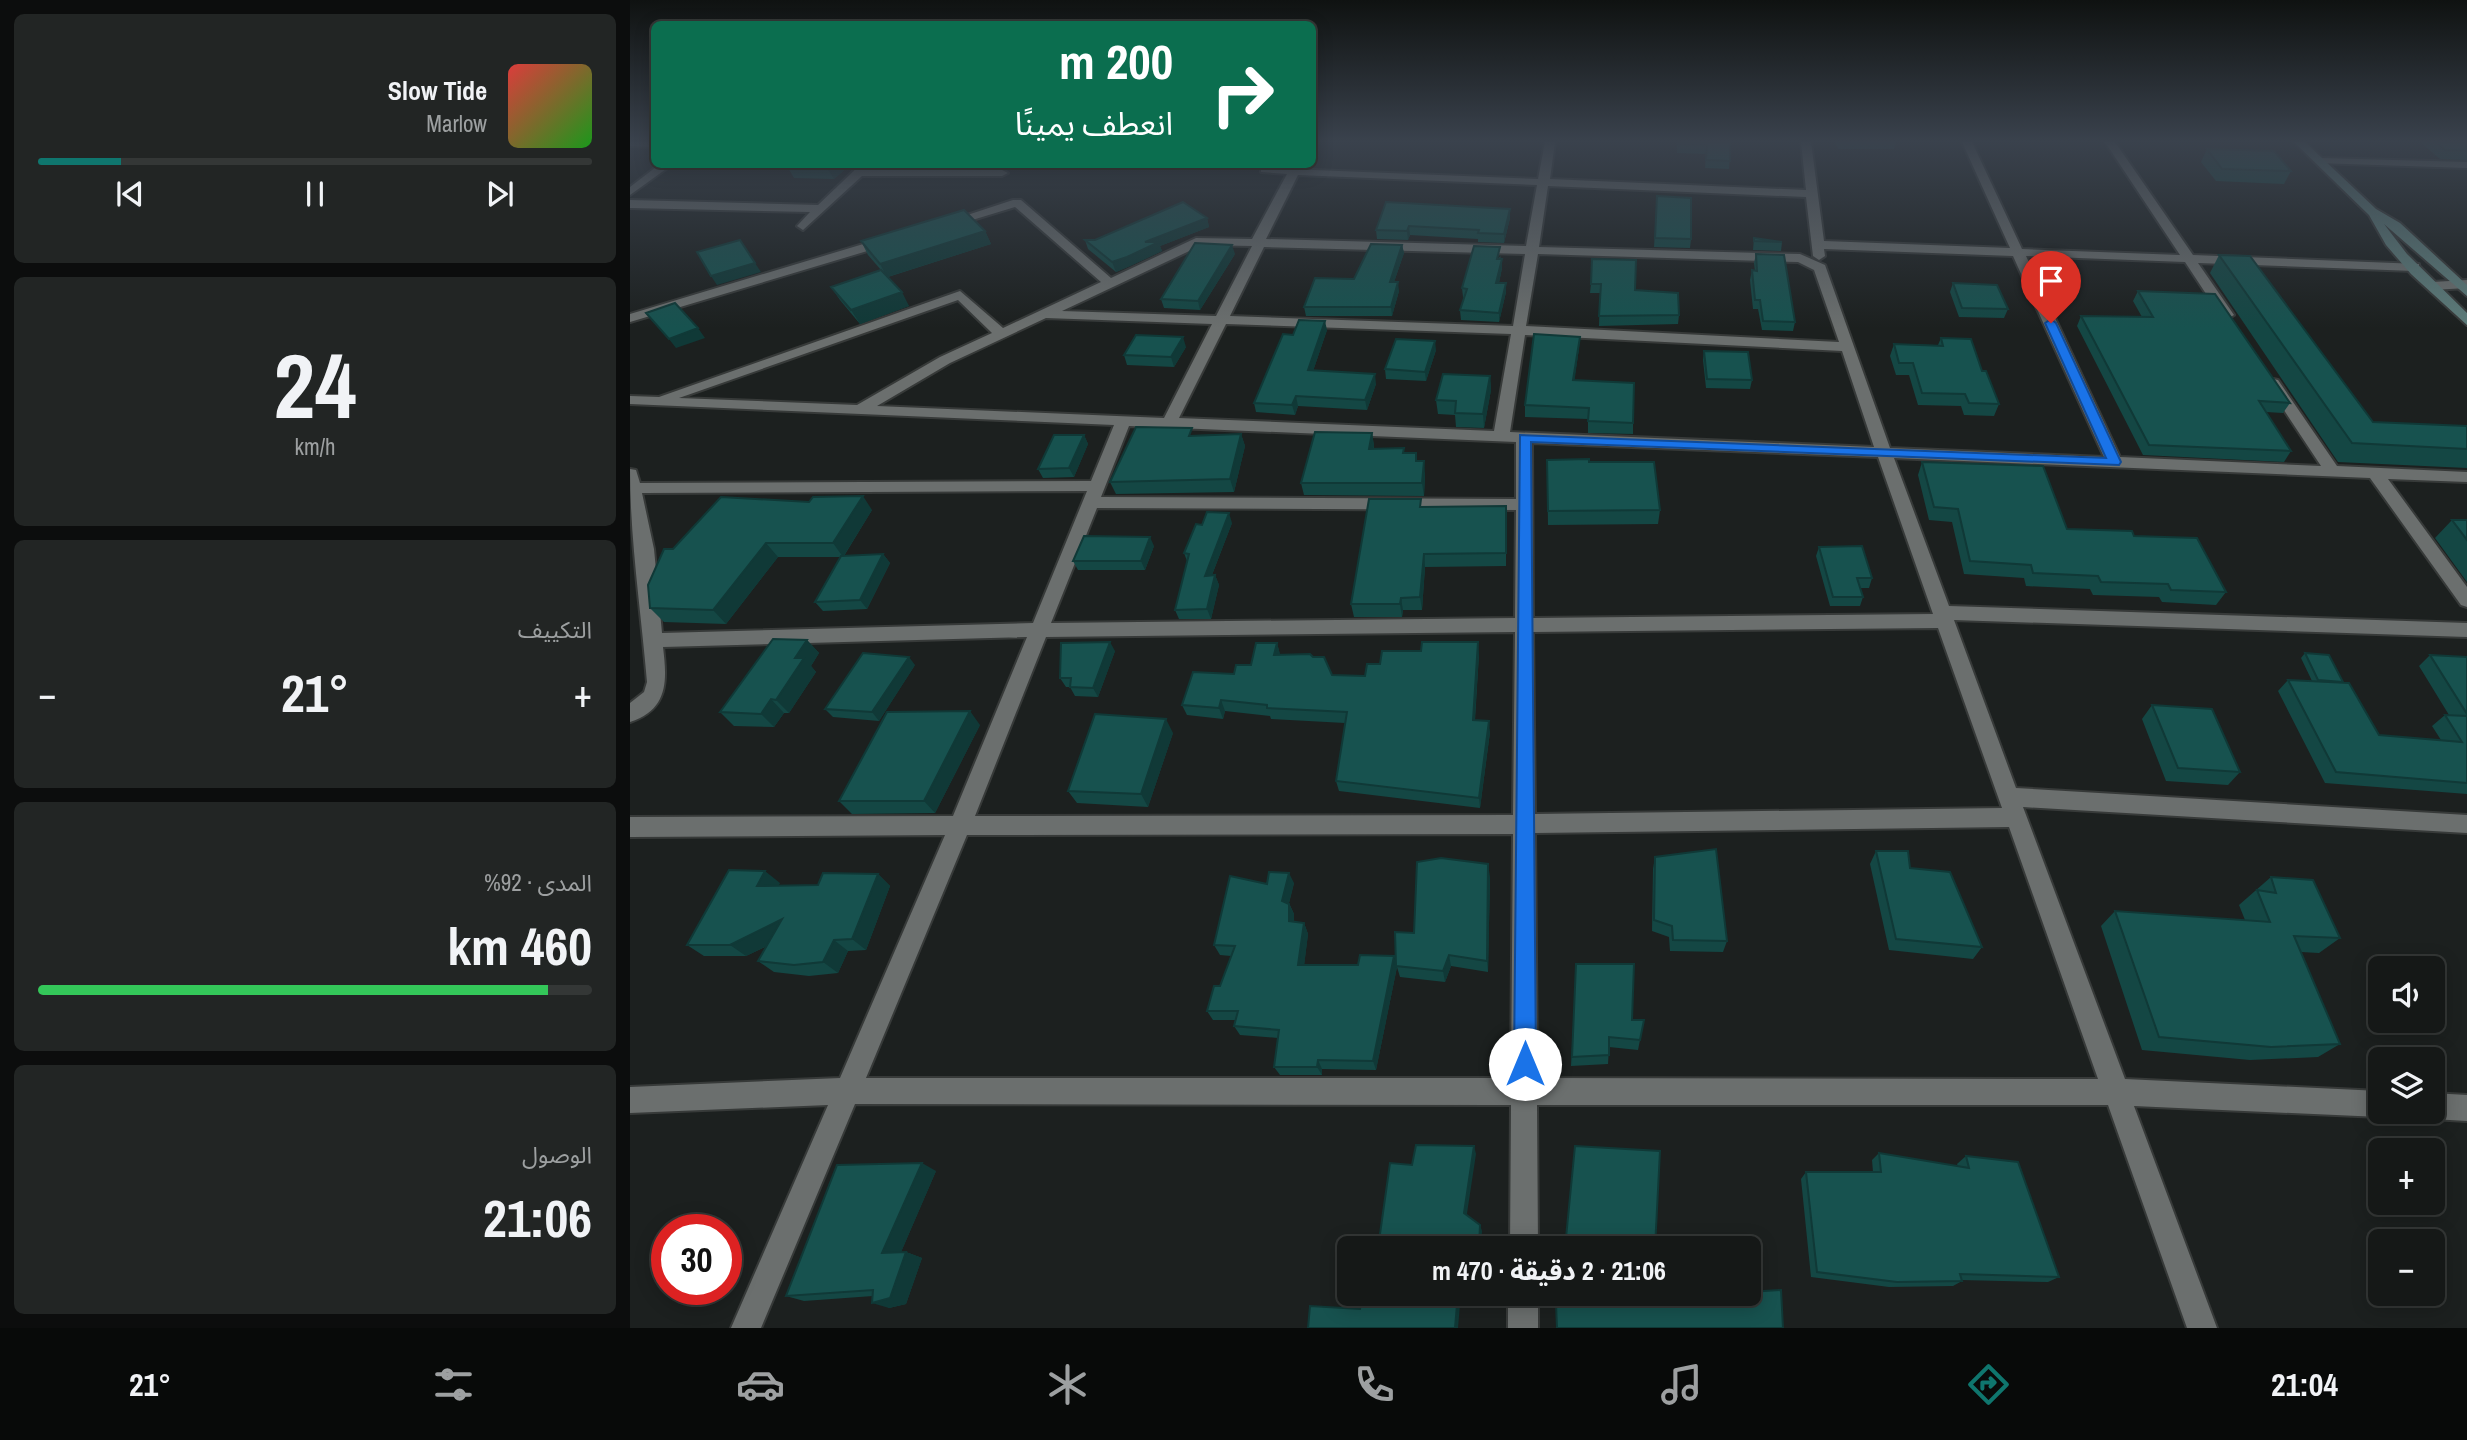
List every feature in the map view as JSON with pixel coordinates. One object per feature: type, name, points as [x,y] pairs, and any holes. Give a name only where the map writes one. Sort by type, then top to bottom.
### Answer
[{"type":"main road","points":[[2364,204],[2396,226],[2464,287]]},
{"type":"main road","points":[[2372,212],[2378,226],[2467,321]]},
{"type":"street","points":[[630,204],[821,209]]},
{"type":"street","points":[[803,226],[826,204]]},
{"type":"street","points":[[937,226],[1010,204]]},
{"type":"street","points":[[1019,204],[1108,282]]},
{"type":"street","points":[[1168,424],[1224,319],[1278,204]]},
{"type":"street","points":[[1502,437],[1539,204]]},
{"type":"street","points":[[1813,204],[1820,268],[1847,347],[2202,1328]]},
{"type":"street","points":[[1996,204],[2114,462]]},
{"type":"street","points":[[2152,204],[2234,326]]},
{"type":"street","points":[[630,318],[910,234]]},
{"type":"street","points":[[859,410],[945,360],[1200,240],[1800,258],[1820,268]]},
{"type":"street","points":[[1817,245],[2414,267]]},
{"type":"street","points":[[2432,286],[2464,287]]},
{"type":"street","points":[[654,401],[960,295],[1001,333]]},
{"type":"street","points":[[1041,314],[1518,330],[1847,347]]},
{"type":"street","points":[[2265,371],[2333,472]]},
{"type":"street","points":[[630,400],[2467,477]]},
{"type":"street","points":[[746,1328],[960,826],[1123,422]]},
{"type":"street","points":[[1524,438],[1524,1236]]},
{"type":"street","points":[[2375,473],[2467,600]]},
{"type":"street","points":[[630,714],[652,696],[657,682],[645,549],[631,481],[1525,505]]},
{"type":"street","points":[[653,639],[1039,630],[1944,617],[2467,630]]},
{"type":"street","points":[[630,827],[1526,824],[2013,807],[2467,824]]},
{"type":"street","points":[[630,1100],[848,1091],[2117,1092],[2368,1103]]},
{"type":"street","points":[[2445,1107],[2467,1108]]},
{"type":"street","points":[[1523,1306],[1523,1328]]},
{"type":"building","points":[[1178,204],[1186,204],[1207,218],[1145,242],[1159,242],[1112,262],[1085,240],[1095,240]]},
{"type":"building","points":[[1385,204],[1510,209],[1504,234],[1409,226],[1407,231],[1376,230]]},
{"type":"building","points":[[1657,204],[1691,204],[1691,239],[1655,238]]},
{"type":"building","points":[[964,210],[985,231],[880,264],[861,241]]},
{"type":"building","points":[[1754,238],[1782,242],[1754,241]]},
{"type":"building","points":[[740,240],[755,263],[711,276],[697,252]]},
{"type":"building","points":[[1195,243],[1232,245],[1198,301],[1161,299]]},
{"type":"building","points":[[1371,244],[1402,245],[1390,282],[1398,282],[1391,307],[1304,307],[1315,278],[1354,279]]},
{"type":"building","points":[[1474,246],[1500,247],[1497,259],[1502,259],[1496,283],[1506,283],[1499,313],[1460,310],[1467,289],[1462,288]]},
{"type":"building","points":[[1756,254],[1784,255],[1795,322],[1763,321],[1760,300],[1755,300],[1752,270],[1757,271]]},
{"type":"building","points":[[2219,255],[2250,256],[2373,422],[2467,426],[2467,449],[2352,443]]},
{"type":"building","points":[[1592,259],[1636,260],[1635,290],[1678,293],[1679,315],[1599,316],[1601,284],[1591,284]]},
{"type":"building","points":[[881,270],[902,292],[851,310],[831,287]]},
{"type":"building","points":[[1953,283],[1997,285],[2008,309],[1962,308]]},
{"type":"building","points":[[2138,291],[2215,294],[2290,403],[2259,401],[2291,451],[2149,445],[2081,316],[2153,317]]},
{"type":"building","points":[[675,303],[698,328],[669,339],[646,313]]},
{"type":"building","points":[[1299,320],[1325,321],[1308,370],[1375,374],[1365,400],[1296,396],[1292,405],[1254,403],[1283,334],[1293,335]]},
{"type":"building","points":[[1534,334],[1580,337],[1573,380],[1634,383],[1633,423],[1588,421],[1589,408],[1525,405]]},
{"type":"building","points":[[1136,335],[1183,337],[1171,357],[1124,355]]},
{"type":"building","points":[[1941,338],[1971,339],[1982,371],[1986,371],[1999,404],[1969,403],[1965,394],[1922,393],[1913,363],[1899,363],[1894,344],[1943,346]]},
{"type":"building","points":[[1396,339],[1435,341],[1425,372],[1385,369]]},
{"type":"building","points":[[1704,351],[1748,352],[1752,380],[1707,379]]},
{"type":"building","points":[[1443,374],[1490,376],[1483,414],[1455,413],[1456,401],[1436,400]]},
{"type":"building","points":[[1136,427],[1192,428],[1189,436],[1241,434],[1230,479],[1110,482]]},
{"type":"building","points":[[1315,432],[1372,433],[1369,449],[1404,448],[1403,453],[1416,453],[1416,461],[1424,461],[1422,483],[1301,483]]},
{"type":"building","points":[[1054,435],[1084,435],[1069,468],[1038,469]]},
{"type":"building","points":[[1589,459],[1589,462],[1654,462],[1660,510],[1548,511],[1547,460]]},
{"type":"building","points":[[1922,462],[2043,466],[2067,529],[2132,531],[2134,536],[2197,538],[2226,592],[2171,590],[2168,584],[2101,582],[2098,576],[2033,573],[2031,565],[1970,561],[1958,509],[1934,507]]},
{"type":"building","points":[[863,496],[833,543],[766,543],[713,610],[650,608],[648,585],[664,549],[673,549],[721,497],[809,502],[813,497]]},
{"type":"building","points":[[1369,499],[1421,499],[1420,507],[1506,506],[1506,553],[1424,554],[1420,597],[1401,598],[1400,604],[1351,604]]},
{"type":"building","points":[[1207,512],[1229,513],[1205,576],[1215,575],[1207,609],[1175,610],[1189,554],[1184,553],[1196,524],[1202,525]]},
{"type":"building","points":[[2452,520],[2467,520],[2467,540]]},
{"type":"building","points":[[1084,536],[1150,537],[1141,561],[1073,561]]},
{"type":"building","points":[[1862,546],[1872,578],[1857,578],[1863,597],[1833,597],[1819,547]]},
{"type":"building","points":[[883,554],[860,600],[815,602],[841,556]]},
{"type":"building","points":[[773,639],[807,640],[795,658],[804,658],[776,700],[771,699],[761,714],[720,712]]},
{"type":"building","points":[[1110,642],[1093,688],[1070,687],[1071,678],[1060,678],[1061,643]]},
{"type":"building","points":[[1422,642],[1478,642],[1473,720],[1489,721],[1479,798],[1336,781],[1347,712],[1267,708],[1267,705],[1221,700],[1219,708],[1182,705],[1193,672],[1234,674],[1236,665],[1251,665],[1256,643],[1277,643],[1274,655],[1310,654],[1313,657],[1324,657],[1332,675],[1365,676],[1367,664],[1380,664],[1382,651],[1421,651]]},
{"type":"building","points":[[863,653],[909,657],[872,712],[825,709]]},
{"type":"building","points":[[2305,653],[2329,655],[2343,682],[2318,680]]},
{"type":"building","points":[[2430,655],[2467,657],[2467,714]]},
{"type":"building","points":[[2288,680],[2349,683],[2379,735],[2462,742],[2445,715],[2467,716],[2467,783],[2336,772]]},
{"type":"building","points":[[2152,705],[2212,709],[2240,772],[2178,768]]},
{"type":"building","points":[[970,711],[924,801],[839,801],[887,712]]},
{"type":"building","points":[[1095,714],[1166,719],[1141,794],[1068,791]]},
{"type":"building","points":[[1716,849],[1727,941],[1673,940],[1672,926],[1654,920],[1655,857]]},
{"type":"building","points":[[1876,851],[1908,851],[1910,868],[1950,872],[1982,947],[1896,939]]},
{"type":"building","points":[[1441,858],[1488,864],[1487,961],[1449,955],[1443,971],[1396,966],[1395,932],[1414,933],[1417,862]]},
{"type":"building","points":[[729,870],[765,871],[757,886],[818,885],[823,873],[878,874],[852,939],[834,940],[823,962],[794,965],[758,961],[782,919],[730,945],[687,945]]},
{"type":"building","points":[[1269,872],[1289,873],[1282,901],[1289,904],[1289,921],[1304,923],[1298,965],[1358,965],[1360,955],[1394,956],[1373,1061],[1318,1060],[1317,1067],[1274,1067],[1279,1030],[1234,1026],[1238,1011],[1207,1011],[1214,986],[1220,986],[1235,946],[1214,945],[1230,876],[1267,884]]},
{"type":"building","points":[[2271,877],[2313,880],[2340,938],[2294,936],[2340,1044],[2271,1047],[2159,1037],[2115,911],[2270,922],[2257,890],[2276,893]]},
{"type":"building","points":[[1576,964],[1634,964],[1632,1020],[1644,1020],[1640,1040],[1609,1037],[1609,1055],[1572,1057]]},
{"type":"building","points":[[1416,1145],[1474,1146],[1464,1213],[1480,1225],[1480,1236],[1380,1236],[1390,1163],[1412,1165]]},
{"type":"building","points":[[1575,1146],[1660,1151],[1656,1236],[1566,1236]]},
{"type":"building","points":[[1879,1153],[1969,1168],[1966,1156],[2018,1162],[2059,1277],[1960,1274],[1962,1281],[1897,1282],[1817,1272],[1806,1172],[1881,1172]]},
{"type":"building","points":[[922,1163],[882,1253],[906,1252],[890,1298],[872,1303],[873,1290],[786,1296],[837,1165]]},
{"type":"building","points":[[1781,1290],[1783,1328],[1557,1328],[1556,1306],[1761,1306],[1761,1291]]},
{"type":"building","points":[[1310,1306],[1360,1309],[1361,1306],[1457,1306],[1455,1328],[1308,1328]]},
{"type":"route","points":[[1525,1064],[1524,438],[2114,462],[2051,323]]}]
